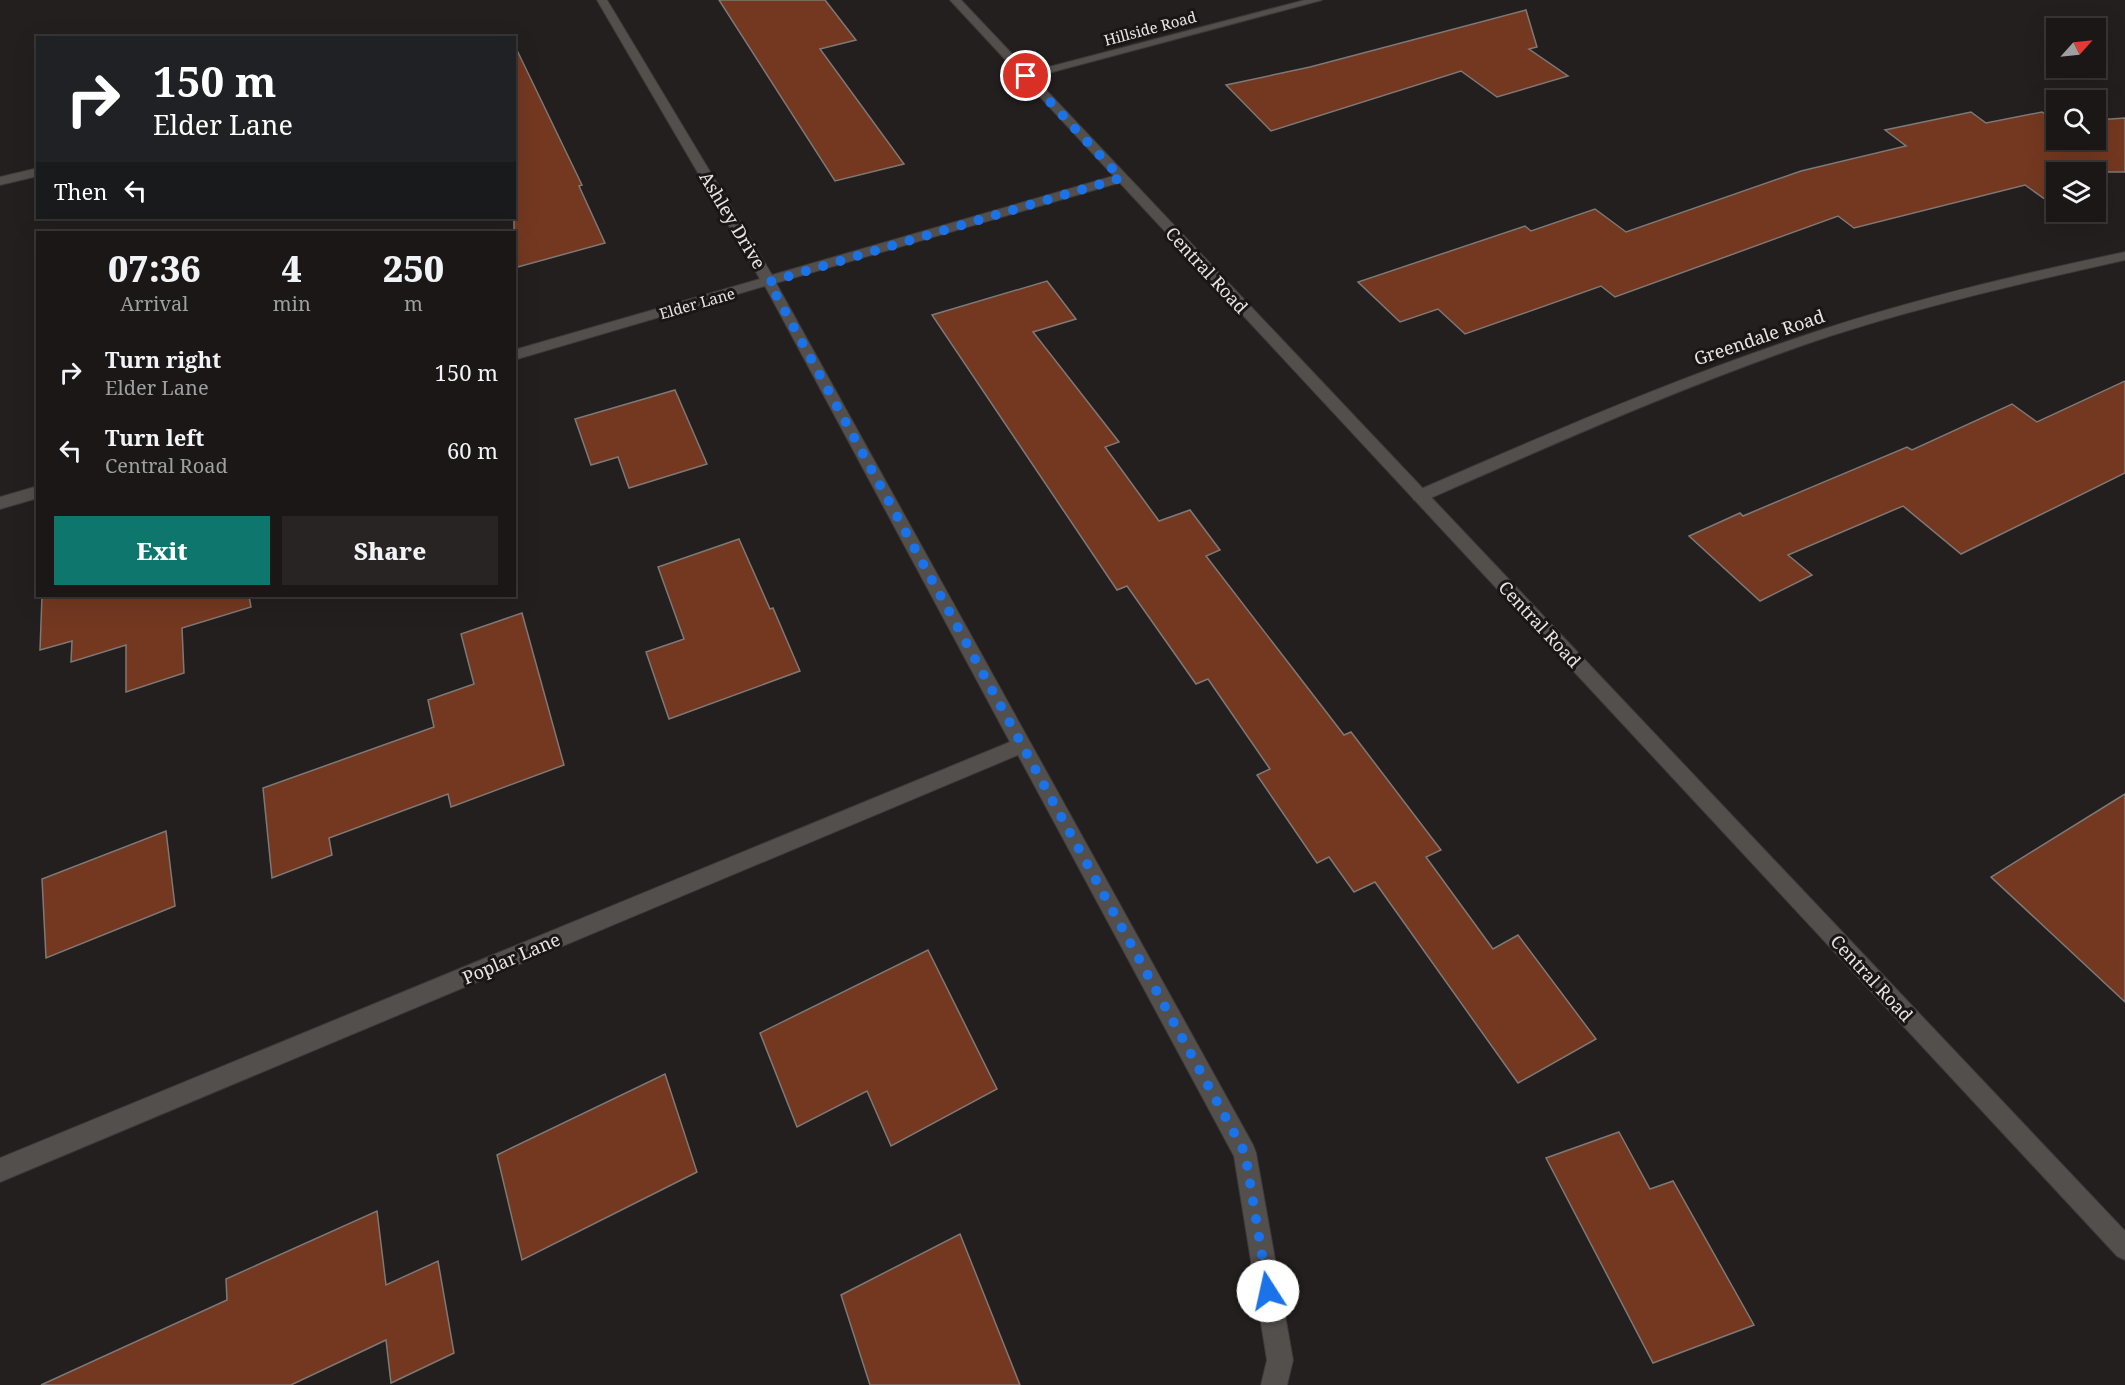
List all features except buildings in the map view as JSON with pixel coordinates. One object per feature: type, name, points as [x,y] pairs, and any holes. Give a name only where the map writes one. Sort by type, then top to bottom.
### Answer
[{"type":"street","name":"Ashley Drive","points":[[602,0],[769,282],[1245,1153],[1280,1360],[1274,1385]]},
{"type":"street","name":"Central Road","points":[[955,0],[2125,1248]]},
{"type":"street","name":"Hillside Road","points":[[1026,76],[1317,0]]},
{"type":"street","points":[[0,181],[36,172]]},
{"type":"street","name":"Elder Lane","points":[[516,354],[1121,178]]},
{"type":"street","name":"Greendale Road","points":[[1419,496],[1654,395],[1824,334],[1988,286],[2125,255]]},
{"type":"street","points":[[0,503],[36,493]]},
{"type":"street","name":"Poplar Lane","points":[[0,1170],[1022,745]]},
{"type":"route","points":[[1026,76],[1121,178],[769,282],[1245,1153],[1268,1291]]}]
